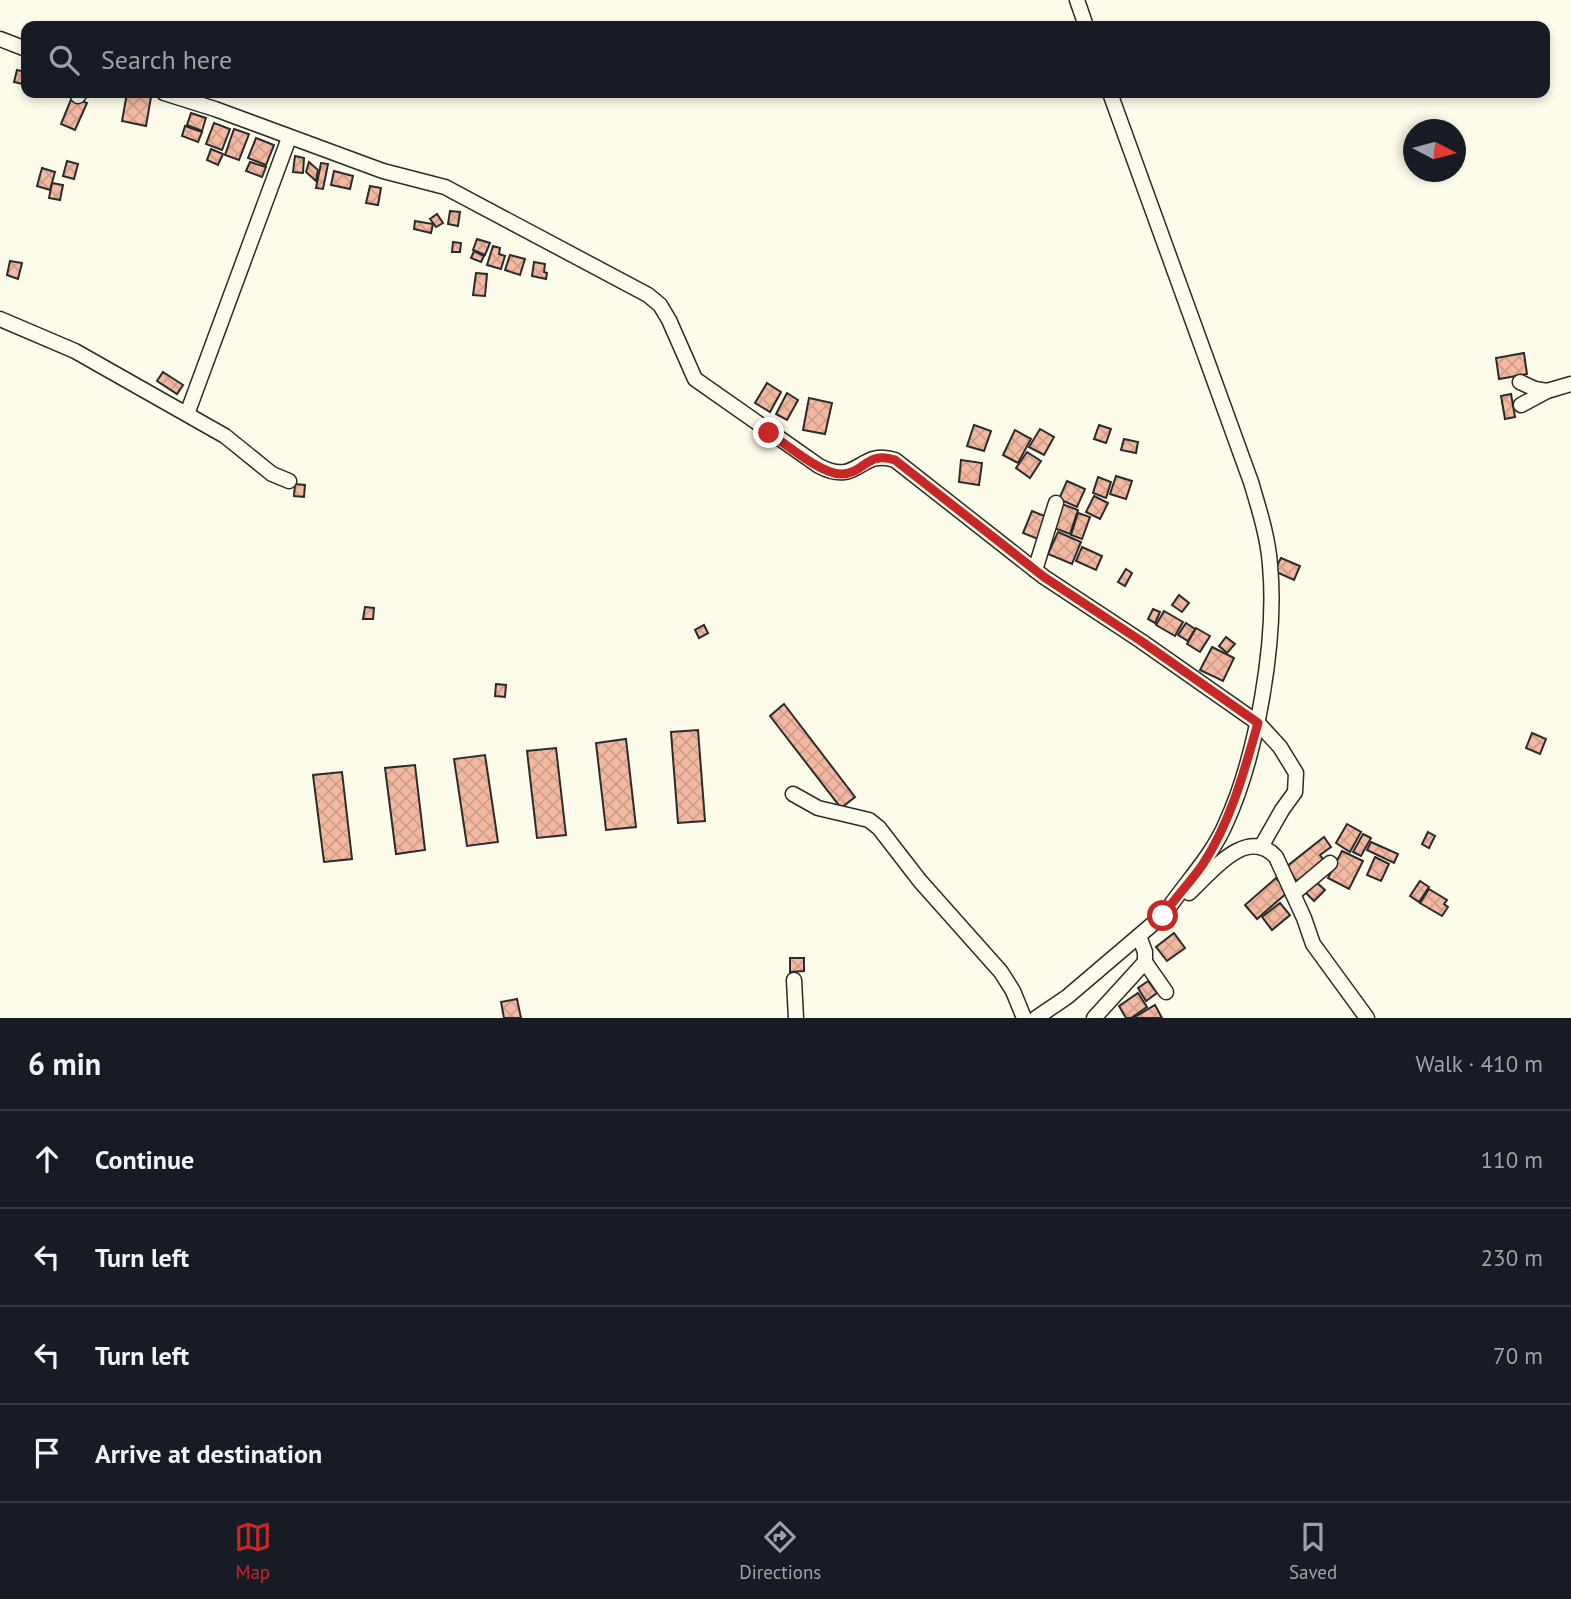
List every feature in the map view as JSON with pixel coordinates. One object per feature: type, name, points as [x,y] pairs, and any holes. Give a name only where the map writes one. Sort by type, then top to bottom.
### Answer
[{"type":"street","points":[[1077,0],[1084,21]]},
{"type":"street","points":[[0,39],[21,47]]},
{"type":"street","points":[[180,98],[383,172],[457,193],[648,295],[660,305],[669,320],[695,379],[818,466],[839,474],[849,473],[877,457],[895,460],[1035,570],[1258,723],[1280,747],[1296,774],[1295,792],[1261,847]]},
{"type":"street","points":[[1112,98],[1251,482],[1263,522],[1270,566],[1267,656],[1258,723],[1226,823],[1202,866],[1163,916]]},
{"type":"street","points":[[187,414],[289,138]]},
{"type":"street","points":[[0,319],[75,351],[163,403],[187,414],[243,449],[272,474],[289,481]]},
{"type":"street","points":[[1520,382],[1547,391]]},
{"type":"street","points":[[1521,405],[1547,391],[1571,384]]},
{"type":"street","points":[[1035,570],[1056,503]]},
{"type":"street","points":[[793,794],[818,808],[869,820],[879,828],[920,881],[1001,972],[1013,991],[1024,1018]]},
{"type":"street","points":[[1036,1018],[1067,997],[1238,848],[1246,846],[1261,847],[1276,857],[1314,944],[1367,1018]]},
{"type":"street","points":[[1293,894],[1330,863]]},
{"type":"street","points":[[1139,936],[1145,951],[1145,962],[1166,992]]},
{"type":"street","points":[[1094,1018],[1145,962]]},
{"type":"street","points":[[794,980],[796,1018]]},
{"type":"building","points":[[17,70],[21,71],[21,84],[14,82]]},
{"type":"building","points":[[72,98],[87,103],[75,130],[61,124]]},
{"type":"building","points":[[126,98],[151,98],[146,126],[122,121]]},
{"type":"building","points":[[191,113],[206,118],[202,131],[187,125]]},
{"type":"building","points":[[214,123],[230,129],[222,150],[206,144]]},
{"type":"building","points":[[185,126],[202,132],[198,142],[182,136]]},
{"type":"building","points":[[234,129],[249,134],[239,160],[225,155]]},
{"type":"building","points":[[256,138],[274,145],[266,165],[248,158]]},
{"type":"building","points":[[211,149],[223,154],[218,165],[207,160]]},
{"type":"building","points":[[295,156],[304,158],[303,173],[293,172]]},
{"type":"building","points":[[67,161],[78,164],[74,179],[63,176]]},
{"type":"building","points":[[250,162],[266,167],[262,177],[246,171]]},
{"type":"building","points":[[309,162],[318,170],[316,181],[306,172]]},
{"type":"building","points":[[321,163],[328,164],[323,189],[316,188]]},
{"type":"building","points":[[42,168],[55,172],[50,190],[37,186]]},
{"type":"building","points":[[334,171],[353,176],[350,189],[331,185]]},
{"type":"building","points":[[52,183],[63,185],[60,200],[49,198]]},
{"type":"building","points":[[370,186],[381,188],[378,205],[366,203]]},
{"type":"building","points":[[450,211],[460,212],[458,226],[448,224]]},
{"type":"building","points":[[437,214],[443,223],[436,227],[430,219]]},
{"type":"building","points":[[415,221],[433,224],[431,233],[414,229]]},
{"type":"building","points":[[477,239],[490,243],[485,255],[473,250]]},
{"type":"building","points":[[453,242],[461,243],[460,252],[452,252]]},
{"type":"building","points":[[493,246],[500,248],[499,254],[505,256],[501,269],[487,265]]},
{"type":"building","points":[[474,251],[484,256],[481,262],[471,258]]},
{"type":"building","points":[[510,255],[525,259],[520,275],[505,270]]},
{"type":"building","points":[[10,261],[22,263],[18,279],[7,275]]},
{"type":"building","points":[[534,262],[545,264],[546,279],[532,276]]},
{"type":"building","points":[[476,273],[487,274],[485,296],[473,295]]},
{"type":"building","points":[[1524,353],[1527,374],[1499,379],[1496,358]]},
{"type":"building","points":[[163,372],[183,385],[177,394],[157,381]]},
{"type":"building","points":[[767,383],[781,392],[770,412],[755,403]]},
{"type":"building","points":[[787,393],[798,400],[787,420],[776,414]]},
{"type":"building","points":[[1511,394],[1515,417],[1505,419],[1501,396]]},
{"type":"building","points":[[809,398],[832,403],[825,434],[803,430]]},
{"type":"building","points":[[974,425],[991,431],[984,451],[967,446]]},
{"type":"building","points":[[1099,425],[1111,429],[1106,443],[1094,439]]},
{"type":"building","points":[[1040,429],[1054,437],[1044,455],[1029,447]]},
{"type":"building","points":[[1015,430],[1031,439],[1018,463],[1003,455]]},
{"type":"building","points":[[1124,439],[1138,442],[1136,453],[1121,450]]},
{"type":"building","points":[[1027,452],[1041,461],[1030,478],[1016,468]]},
{"type":"building","points":[[961,460],[982,463],[979,485],[959,482]]},
{"type":"building","points":[[1116,476],[1132,481],[1126,499],[1110,494]]},
{"type":"building","points":[[1098,477],[1111,482],[1106,498],[1093,493]]},
{"type":"building","points":[[1067,481],[1085,489],[1077,507],[1059,499]]},
{"type":"building","points":[[295,484],[305,485],[304,497],[294,496]]},
{"type":"building","points":[[1094,496],[1108,503],[1100,519],[1086,512]]},
{"type":"building","points":[[1062,504],[1078,510],[1070,534],[1054,528]]},
{"type":"building","points":[[1032,511],[1047,517],[1038,539],[1023,533]]},
{"type":"building","points":[[1078,513],[1090,517],[1082,539],[1071,535]]},
{"type":"building","points":[[1058,532],[1081,542],[1072,564],[1048,554]]},
{"type":"building","points":[[1082,547],[1102,556],[1096,570],[1076,561]]},
{"type":"building","points":[[1281,558],[1300,566],[1294,580],[1274,571]]},
{"type":"building","points":[[1126,569],[1132,573],[1125,586],[1118,582]]},
{"type":"building","points":[[1179,595],[1189,603],[1182,612],[1172,605]]},
{"type":"building","points":[[365,607],[374,608],[373,619],[363,619]]},
{"type":"building","points":[[1153,609],[1160,612],[1155,623],[1148,619]]},
{"type":"building","points":[[1164,611],[1183,622],[1175,636],[1156,625]]},
{"type":"building","points":[[1186,623],[1195,629],[1188,641],[1178,635]]},
{"type":"building","points":[[704,625],[708,633],[699,638],[695,630]]},
{"type":"building","points":[[1196,628],[1210,636],[1200,652],[1187,644]]},
{"type":"building","points":[[1226,637],[1235,644],[1227,653],[1219,646]]},
{"type":"building","points":[[1212,647],[1234,658],[1223,681],[1200,670]]},
{"type":"building","points":[[496,684],[506,685],[505,697],[495,696]]},
{"type":"building","points":[[784,704],[855,797],[841,808],[770,716]]},
{"type":"building","points":[[698,730],[705,821],[678,823],[671,732]]},
{"type":"building","points":[[1532,733],[1546,739],[1540,754],[1526,748]]},
{"type":"building","points":[[626,739],[636,827],[606,830],[596,743]]},
{"type":"building","points":[[556,748],[566,835],[537,838],[527,751]]},
{"type":"building","points":[[485,755],[498,842],[467,846],[454,759]]},
{"type":"building","points":[[415,765],[425,850],[396,854],[385,768]]},
{"type":"building","points":[[342,772],[352,859],[324,862],[313,775]]},
{"type":"building","points":[[1347,824],[1361,832],[1350,852],[1336,843]]},
{"type":"building","points":[[1428,832],[1435,836],[1429,848],[1422,844]]},
{"type":"building","points":[[1363,834],[1371,838],[1361,856],[1353,852]]},
{"type":"building","points":[[1324,837],[1331,847],[1320,855],[1326,863],[1299,884],[1286,867]]},
{"type":"building","points":[[1371,842],[1398,854],[1394,863],[1367,850]]},
{"type":"building","points":[[1342,851],[1363,861],[1349,889],[1328,878]]},
{"type":"building","points":[[1375,857],[1389,864],[1381,881],[1367,875]]},
{"type":"building","points":[[1276,878],[1288,892],[1257,919],[1245,905]]},
{"type":"building","points":[[1315,881],[1325,890],[1314,901],[1305,892]]},
{"type":"building","points":[[1420,881],[1429,887],[1419,902],[1410,896]]},
{"type":"building","points":[[1429,889],[1447,900],[1444,904],[1448,907],[1442,916],[1420,903]]},
{"type":"building","points":[[1280,903],[1290,915],[1272,930],[1262,917]]},
{"type":"building","points":[[1174,933],[1185,948],[1167,961],[1156,947]]},
{"type":"building","points":[[790,958],[804,958],[804,971],[790,972]]},
{"type":"building","points":[[1148,981],[1157,993],[1146,1001],[1138,988]]},
{"type":"building","points":[[1138,993],[1147,1007],[1131,1018],[1126,1018],[1119,1006]]},
{"type":"building","points":[[517,999],[521,1018],[504,1018],[501,1002]]},
{"type":"building","points":[[1155,1005],[1162,1018],[1133,1018]]},
{"type":"route","points":[[769,433],[829,472],[849,473],[877,457],[895,460],[1044,577],[1258,723],[1226,823],[1202,866],[1163,916]]}]
